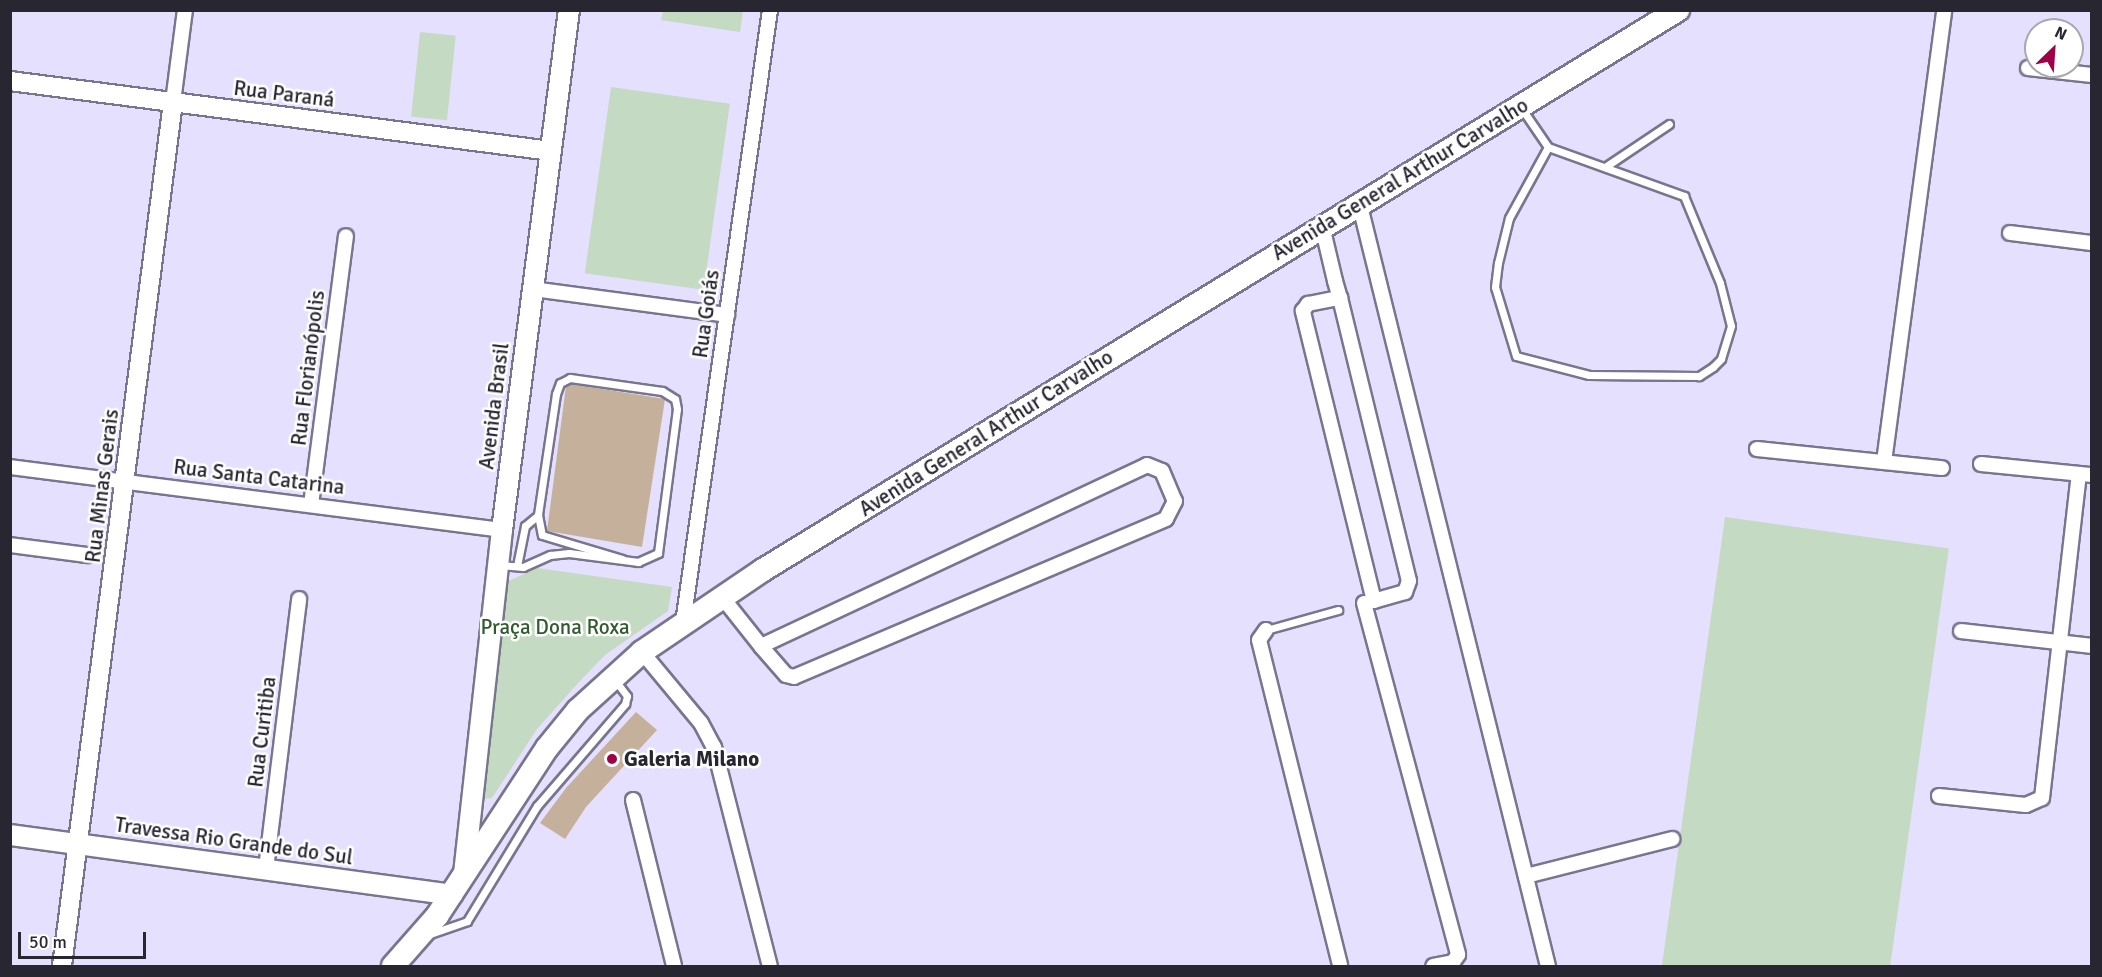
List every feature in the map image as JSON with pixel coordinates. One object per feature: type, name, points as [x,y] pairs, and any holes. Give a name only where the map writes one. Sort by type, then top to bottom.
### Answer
[{"type":"main road","name":"Avenida Brasil","points":[[458,885],[507,566],[502,530],[569,10]]},
{"type":"main road","name":"Avenida General Arthur Carvalho","points":[[393,966],[422,936],[547,748],[578,710],[642,652],[722,597],[1359,202],[1678,10]]},
{"type":"main road","points":[[471,809],[495,827]]},
{"type":"main road","name":"Travessa Rio Grande do Sul","points":[[10,835],[266,870],[458,885]]},
{"type":"street","name":"Rua Minas Gerais","points":[[62,966],[185,10]]},
{"type":"street","name":"Rua Goiás","points":[[683,623],[770,10]]},
{"type":"street","points":[[1884,462],[1944,10]]},
{"type":"street","name":"Rua Paraná","points":[[10,81],[551,151]]},
{"type":"street","points":[[1359,202],[1548,966]]},
{"type":"street","points":[[1322,225],[1340,298],[1409,581],[1405,592],[1374,601],[1303,311],[1308,304],[1340,298]]},
{"type":"street","points":[[2010,233],[2091,243]]},
{"type":"street","name":"Rua Florianópolis","points":[[311,505],[346,236]]},
{"type":"street","points":[[533,289],[727,315]]},
{"type":"street","points":[[1757,449],[1942,468]]},
{"type":"street","points":[[1940,795],[2026,805],[2039,803],[2045,790],[2061,643],[2085,474],[1981,464]]},
{"type":"street","points":[[722,597],[761,646],[786,675],[794,677],[1166,519],[1175,501],[1162,471],[1147,465],[761,646]]},
{"type":"street","name":"Rua Santa Catarina","points":[[10,467],[502,530]]},
{"type":"street","points":[[10,545],[87,555]]},
{"type":"street","name":"Rua Curitiba","points":[[266,870],[299,599]]},
{"type":"street","points":[[1364,603],[1458,955],[1453,962],[1433,966]]},
{"type":"street","points":[[1266,630],[1259,640],[1340,966]]},
{"type":"street","points":[[1961,631],[2091,646]]},
{"type":"street","points":[[642,652],[701,723],[714,747],[770,966]]},
{"type":"street","points":[[633,800],[674,966]]},
{"type":"street","points":[[1526,876],[1671,839]]},
{"type":"lane","points":[[1520,106],[1548,147],[1676,191],[1689,205],[1720,283],[1731,326],[1721,359],[1699,376],[1589,375],[1516,356],[1495,287],[1498,263],[1509,218],[1548,147]]},
{"type":"lane","points":[[1605,166],[1669,124]]},
{"type":"lane","points":[[507,566],[569,553],[638,562],[658,553],[677,409],[672,395],[570,378],[560,383],[538,515],[542,534],[550,540],[604,551],[622,559]]},
{"type":"lane","points":[[507,566],[525,526],[538,515]]},
{"type":"lane","points":[[1266,630],[1338,610]]},
{"type":"lane","points":[[422,936],[467,921],[537,807],[625,704],[627,696],[613,678]]},
{"type":"green space","points":[[663,10],[743,10],[740,32],[661,20]]},
{"type":"green space","points":[[420,32],[456,36],[447,120],[411,117]]},
{"type":"green space","points":[[611,87],[730,104],[704,290],[585,273]]},
{"type":"green space","points":[[1725,517],[1949,548],[1890,966],[1662,966]]},
{"type":"green space","name":"Praça Dona Roxa","points":[[537,568],[672,587],[668,611],[605,655],[537,729],[492,798],[482,799],[504,583]]},
{"type":"building","points":[[571,384],[665,399],[642,547],[547,531],[566,386]]},
{"type":"building","name":"Galeria Milano","points":[[636,712],[657,730],[586,807],[565,839],[540,823],[566,788]]},
{"type":"place","name":"Galeria Milano","points":[[612,759]]}]
